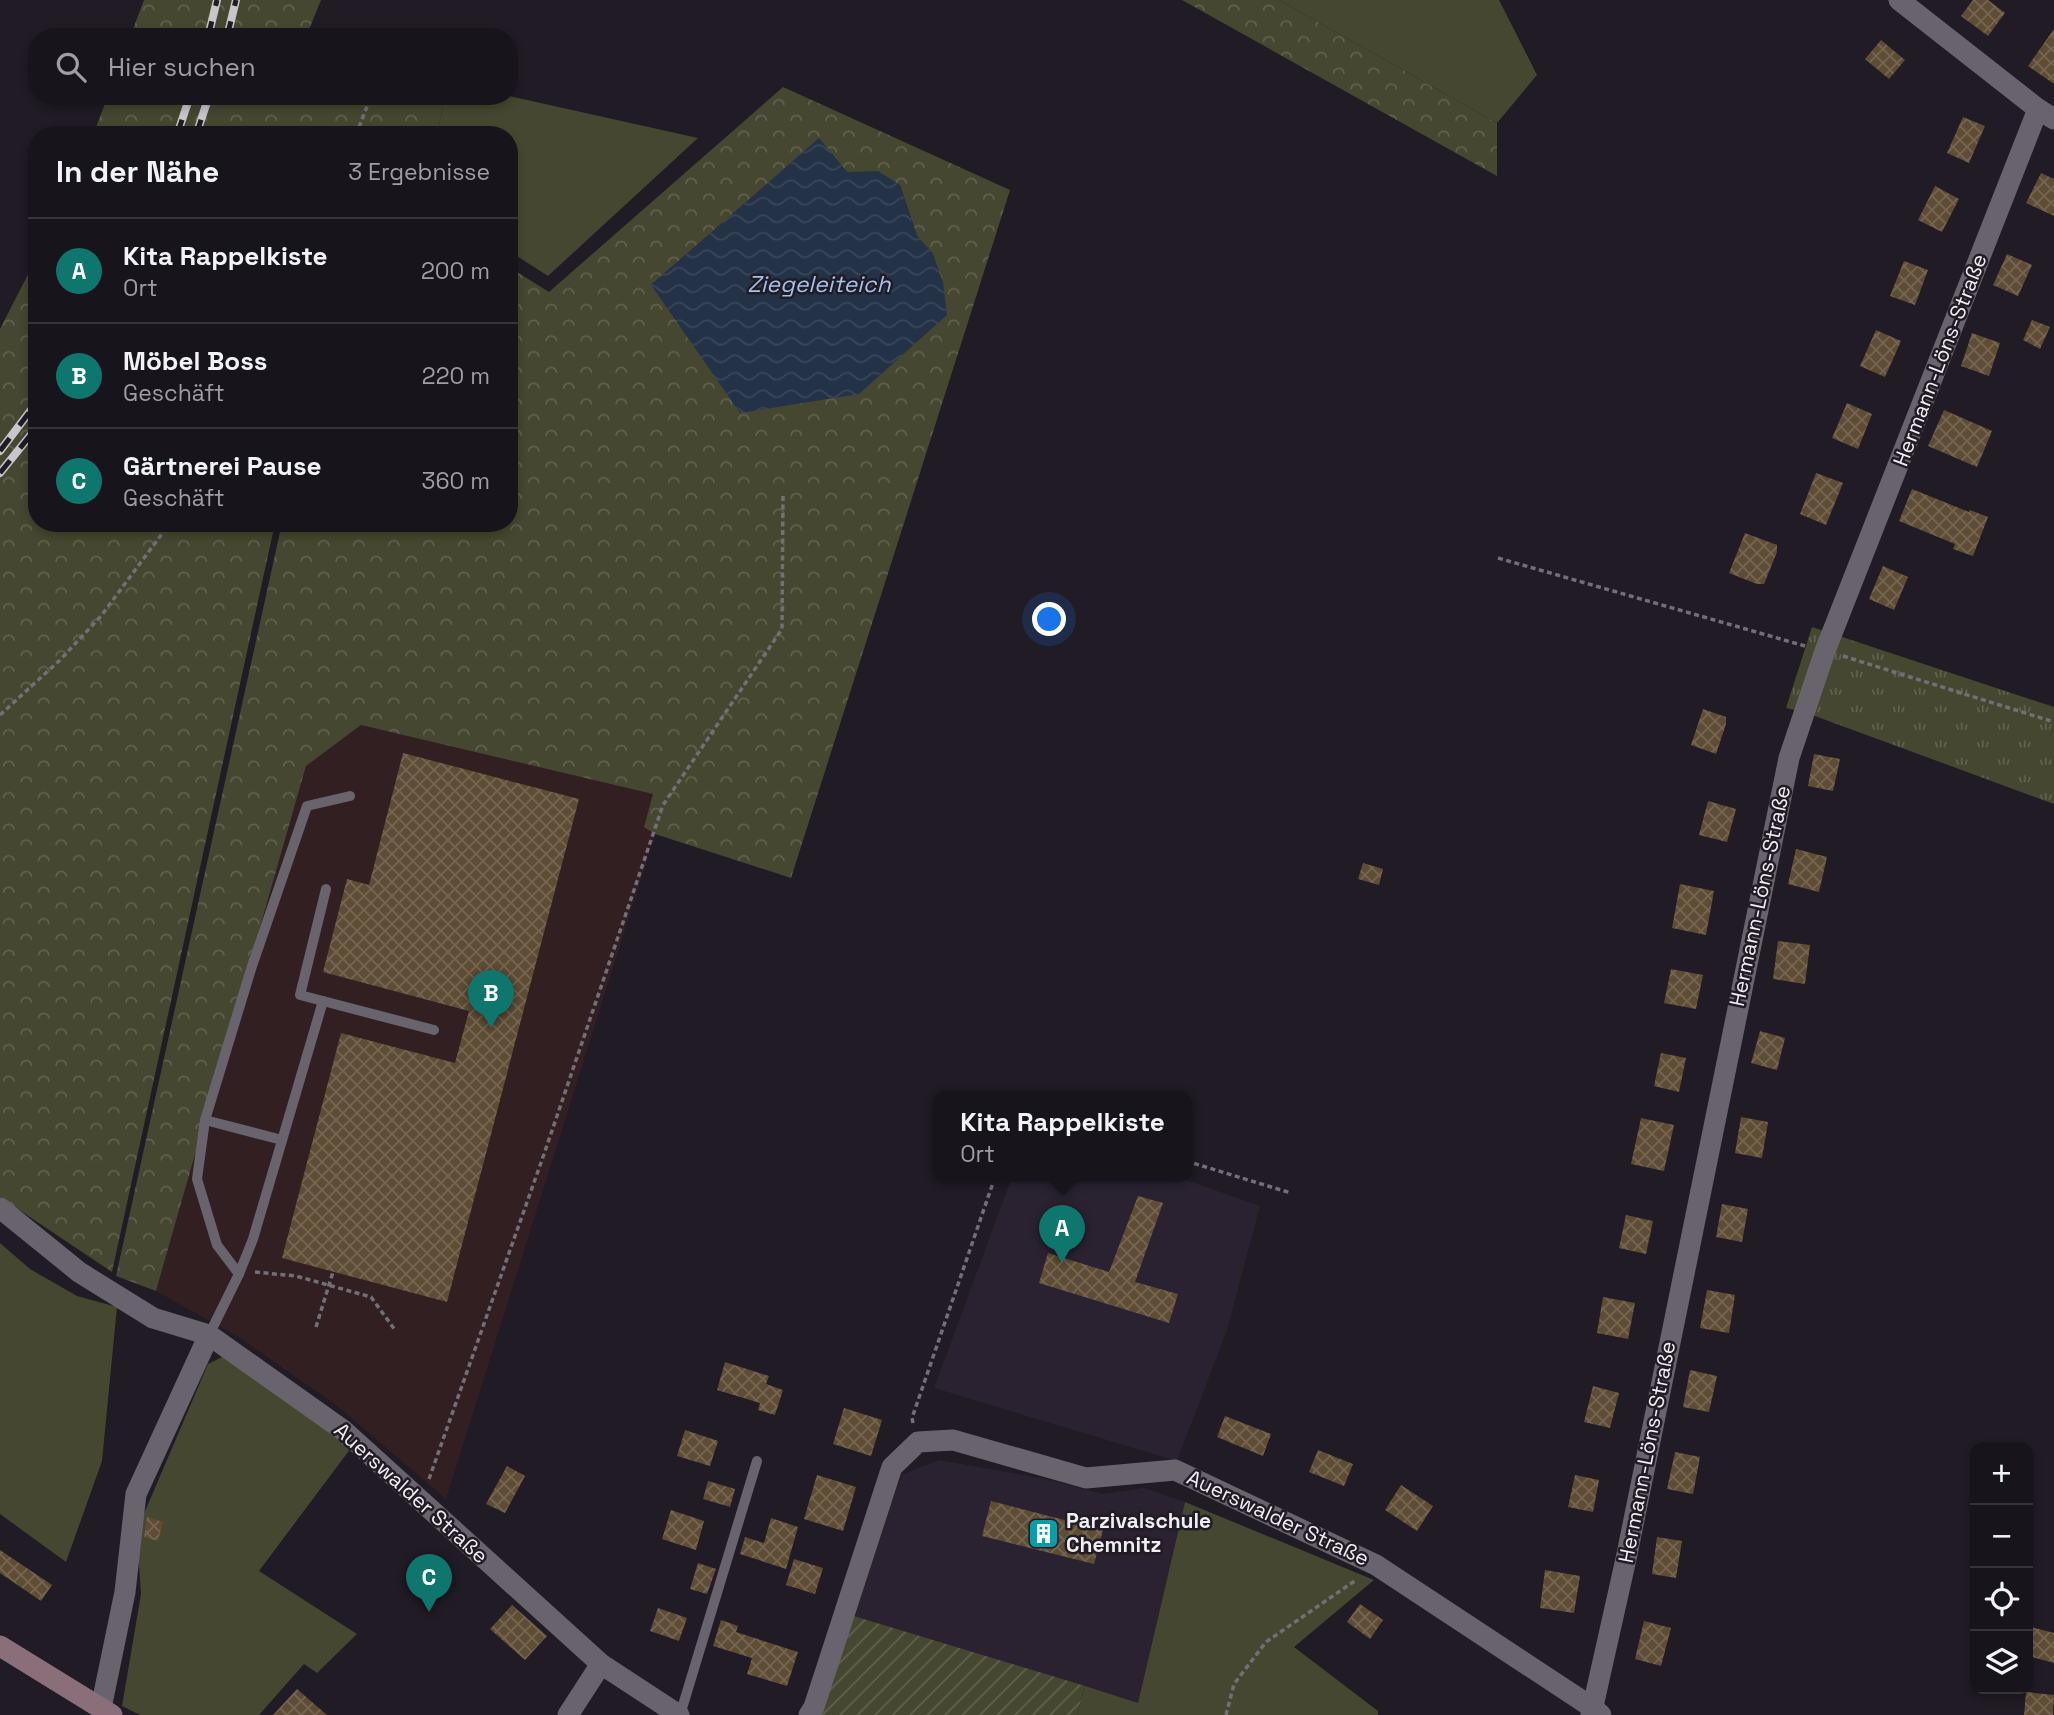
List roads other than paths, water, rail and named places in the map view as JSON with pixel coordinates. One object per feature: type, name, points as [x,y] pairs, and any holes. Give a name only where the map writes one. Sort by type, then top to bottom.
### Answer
[{"type":"main road","points":[[0,1646],[106,1712]]},
{"type":"street","points":[[1899,0],[2046,114]]},
{"type":"street","name":"Hermann-Löns-Straße","points":[[1595,1713],[1789,758],[2046,114]]},
{"type":"street","name":"Auerswalder Straße","points":[[0,1208],[79,1272],[153,1318],[209,1335],[343,1430],[601,1664],[679,1715]]},
{"type":"street","points":[[106,1712],[125,1592],[135,1493],[209,1335]]},
{"type":"street","name":"Auerswalder Straße","points":[[809,1715],[814,1707],[892,1467],[918,1442],[953,1440],[1086,1478],[1175,1470],[1376,1564],[1595,1713]]},
{"type":"street","points":[[568,1715],[601,1664]]},
{"type":"lane","points":[[239,1274],[217,1245],[197,1179],[205,1120],[252,966],[307,806],[350,796]]},
{"type":"lane","points":[[326,889],[300,995],[434,1030]]},
{"type":"lane","points":[[209,1335],[253,1239],[323,1001]]},
{"type":"lane","points":[[205,1120],[282,1140]]},
{"type":"lane","points":[[679,1715],[757,1461]]},
{"type":"water","name":"Ziegeleiteich","points":[[819,138],[847,172],[878,171],[900,185],[917,236],[933,254],[943,282],[947,315],[859,394],[740,413],[651,285]]},
{"type":"railway","points":[[210,28],[217,0]]},
{"type":"railway","points":[[229,28],[236,0]]},
{"type":"railway","points":[[180,126],[187,105]]},
{"type":"railway","points":[[199,126],[206,105]]},
{"type":"railway","points":[[0,451],[28,414]]},
{"type":"railway","points":[[0,473],[28,438]]},
{"type":"place","name":"Möbel Boss","points":[[491,1028]]},
{"type":"place","name":"Kita Rappelkiste","points":[[1062,1263]]},
{"type":"place","name":"Parzivalschule Chemnitz","points":[[1043,1533]]},
{"type":"place","name":"Gärtnerei Pause","points":[[429,1612]]}]
